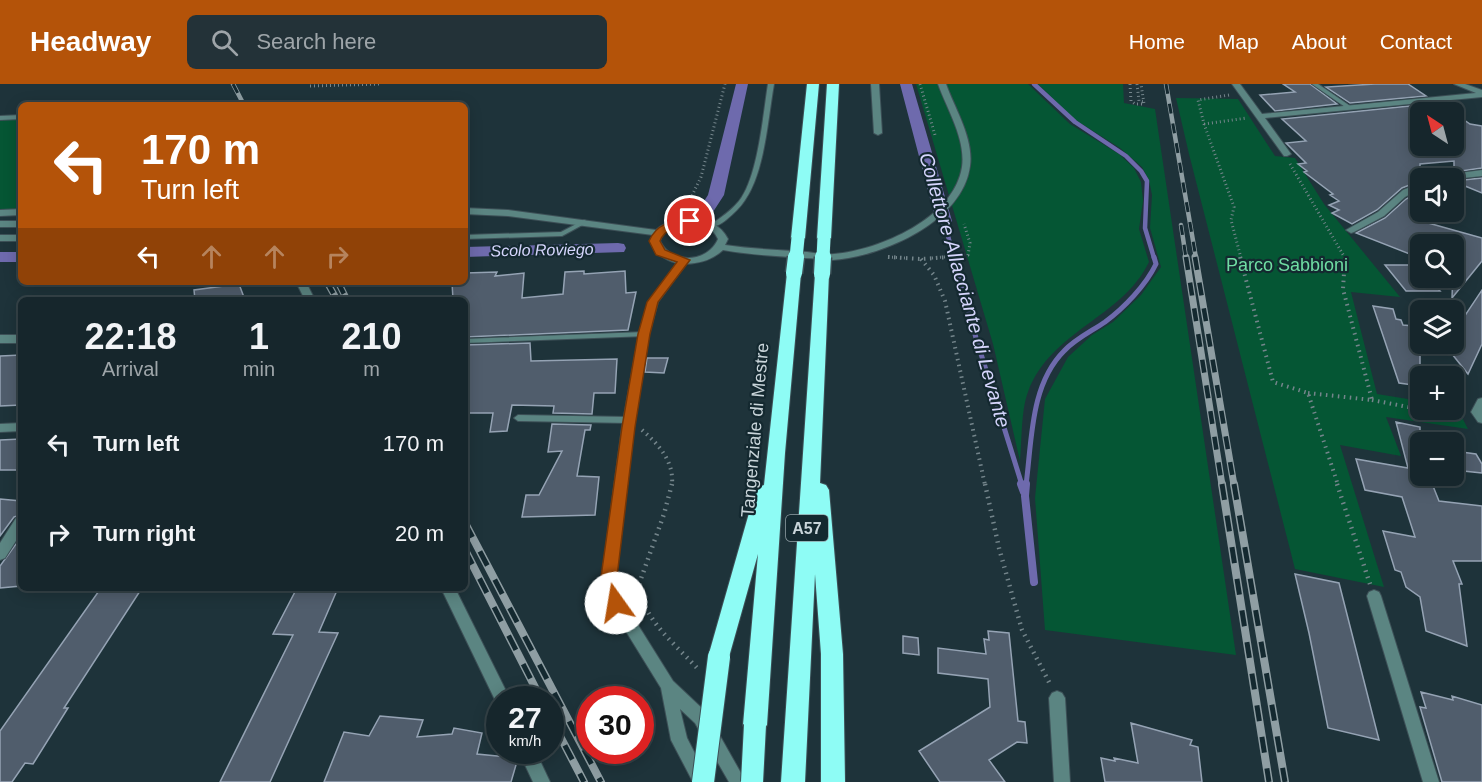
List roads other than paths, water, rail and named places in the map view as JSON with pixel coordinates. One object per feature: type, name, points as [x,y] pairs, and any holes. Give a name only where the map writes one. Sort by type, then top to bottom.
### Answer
[{"type":"highway","name":"Tangenziale di Mestre","points":[[752,782],[776,453],[813,84]]},
{"type":"highway","name":"A57","points":[[793,782],[832,84]]},
{"type":"highway","name":"A57","points":[[812,413],[832,654],[833,782]]},
{"type":"highway","name":"A57","points":[[703,782],[710,665],[776,453]]},
{"type":"street","points":[[875,84],[878,133]]},
{"type":"street","points":[[721,247],[722,235],[712,226],[698,221],[682,221],[668,226],[658,233],[654,241],[660,252],[670,258],[684,260],[706,257],[721,247],[762,254],[838,256],[869,250],[912,232],[930,220],[945,207],[956,190],[966,167],[963,143],[942,84]]},
{"type":"street","points":[[1236,84],[1287,154]]},
{"type":"street","points":[[1458,84],[1482,94]]},
{"type":"street","points":[[1261,116],[1482,94]]},
{"type":"street","points":[[0,118],[18,117]]},
{"type":"street","points":[[1464,175],[1482,173]]},
{"type":"street","points":[[1351,230],[1382,213],[1393,201],[1410,190]]},
{"type":"street","points":[[468,211],[508,213],[658,233]]},
{"type":"street","points":[[0,213],[18,212]]},
{"type":"street","points":[[0,224],[18,224]]},
{"type":"street","points":[[0,238],[18,238]]},
{"type":"street","points":[[684,260],[653,302],[644,334],[633,423],[609,577],[616,603],[668,687],[701,718],[738,782]]},
{"type":"street","points":[[0,339],[18,339]]},
{"type":"street","points":[[0,428],[18,428]]},
{"type":"street","points":[[0,554],[18,527]]},
{"type":"street","points":[[449,591],[496,686]]},
{"type":"street","points":[[1374,596],[1431,782]]},
{"type":"street","points":[[668,687],[679,740],[703,782]]},
{"type":"street","points":[[1057,698],[1062,782]]},
{"type":"street","points":[[533,764],[542,782]]},
{"type":"lane","points":[[712,226],[727,216],[743,199],[753,179],[771,84]]},
{"type":"lane","points":[[1315,84],[1350,108]]},
{"type":"lane","points":[[468,237],[562,234],[584,222]]},
{"type":"lane","points":[[468,341],[644,334]]},
{"type":"lane","points":[[518,418],[633,423]]},
{"type":"waterway","points":[[707,209],[716,195],[742,84]]},
{"type":"waterway","name":"Collettore Allacciante di Levante","points":[[906,84],[944,221]]},
{"type":"waterway","points":[[1034,84],[1075,122],[1126,156],[1141,171],[1147,181],[1145,228],[1154,258]]},
{"type":"waterway","name":"Collettore Allacciante di Levante","points":[[944,221],[954,258]]},
{"type":"waterway","name":"Scolo Roviego","points":[[468,252],[618,248]]},
{"type":"waterway","points":[[0,257],[18,257]]},
{"type":"waterway","name":"Collettore Allacciante di Levante","points":[[954,257],[976,338],[1022,485]]},
{"type":"waterway","points":[[1026,485],[1034,414],[1045,380],[1053,365],[1068,347],[1105,322],[1134,296],[1156,264],[1154,257]]},
{"type":"waterway","name":"Collettore Allacciante di Levante","points":[[1021,484],[1024,492]]},
{"type":"waterway","points":[[1026,484],[1025,496],[1034,582]]},
{"type":"railway","points":[[233,84],[242,102]]},
{"type":"railway","points":[[1166,84],[1196,258]]},
{"type":"railway","points":[[1181,225],[1186,258]]},
{"type":"railway","points":[[1186,257],[1222,485]]},
{"type":"railway","points":[[1195,257],[1234,485]]},
{"type":"railway","points":[[329,285],[335,297]]},
{"type":"railway","points":[[340,285],[346,297]]},
{"type":"railway","points":[[1222,484],[1269,782]]},
{"type":"railway","points":[[1234,484],[1285,782]]},
{"type":"railway","points":[[468,529],[601,782]]},
{"type":"railway","points":[[468,556],[534,686]]},
{"type":"railway","points":[[564,744],[584,782]]},
{"type":"park label","name":"Parco Sabbioni","points":[[1287,265]]}]
